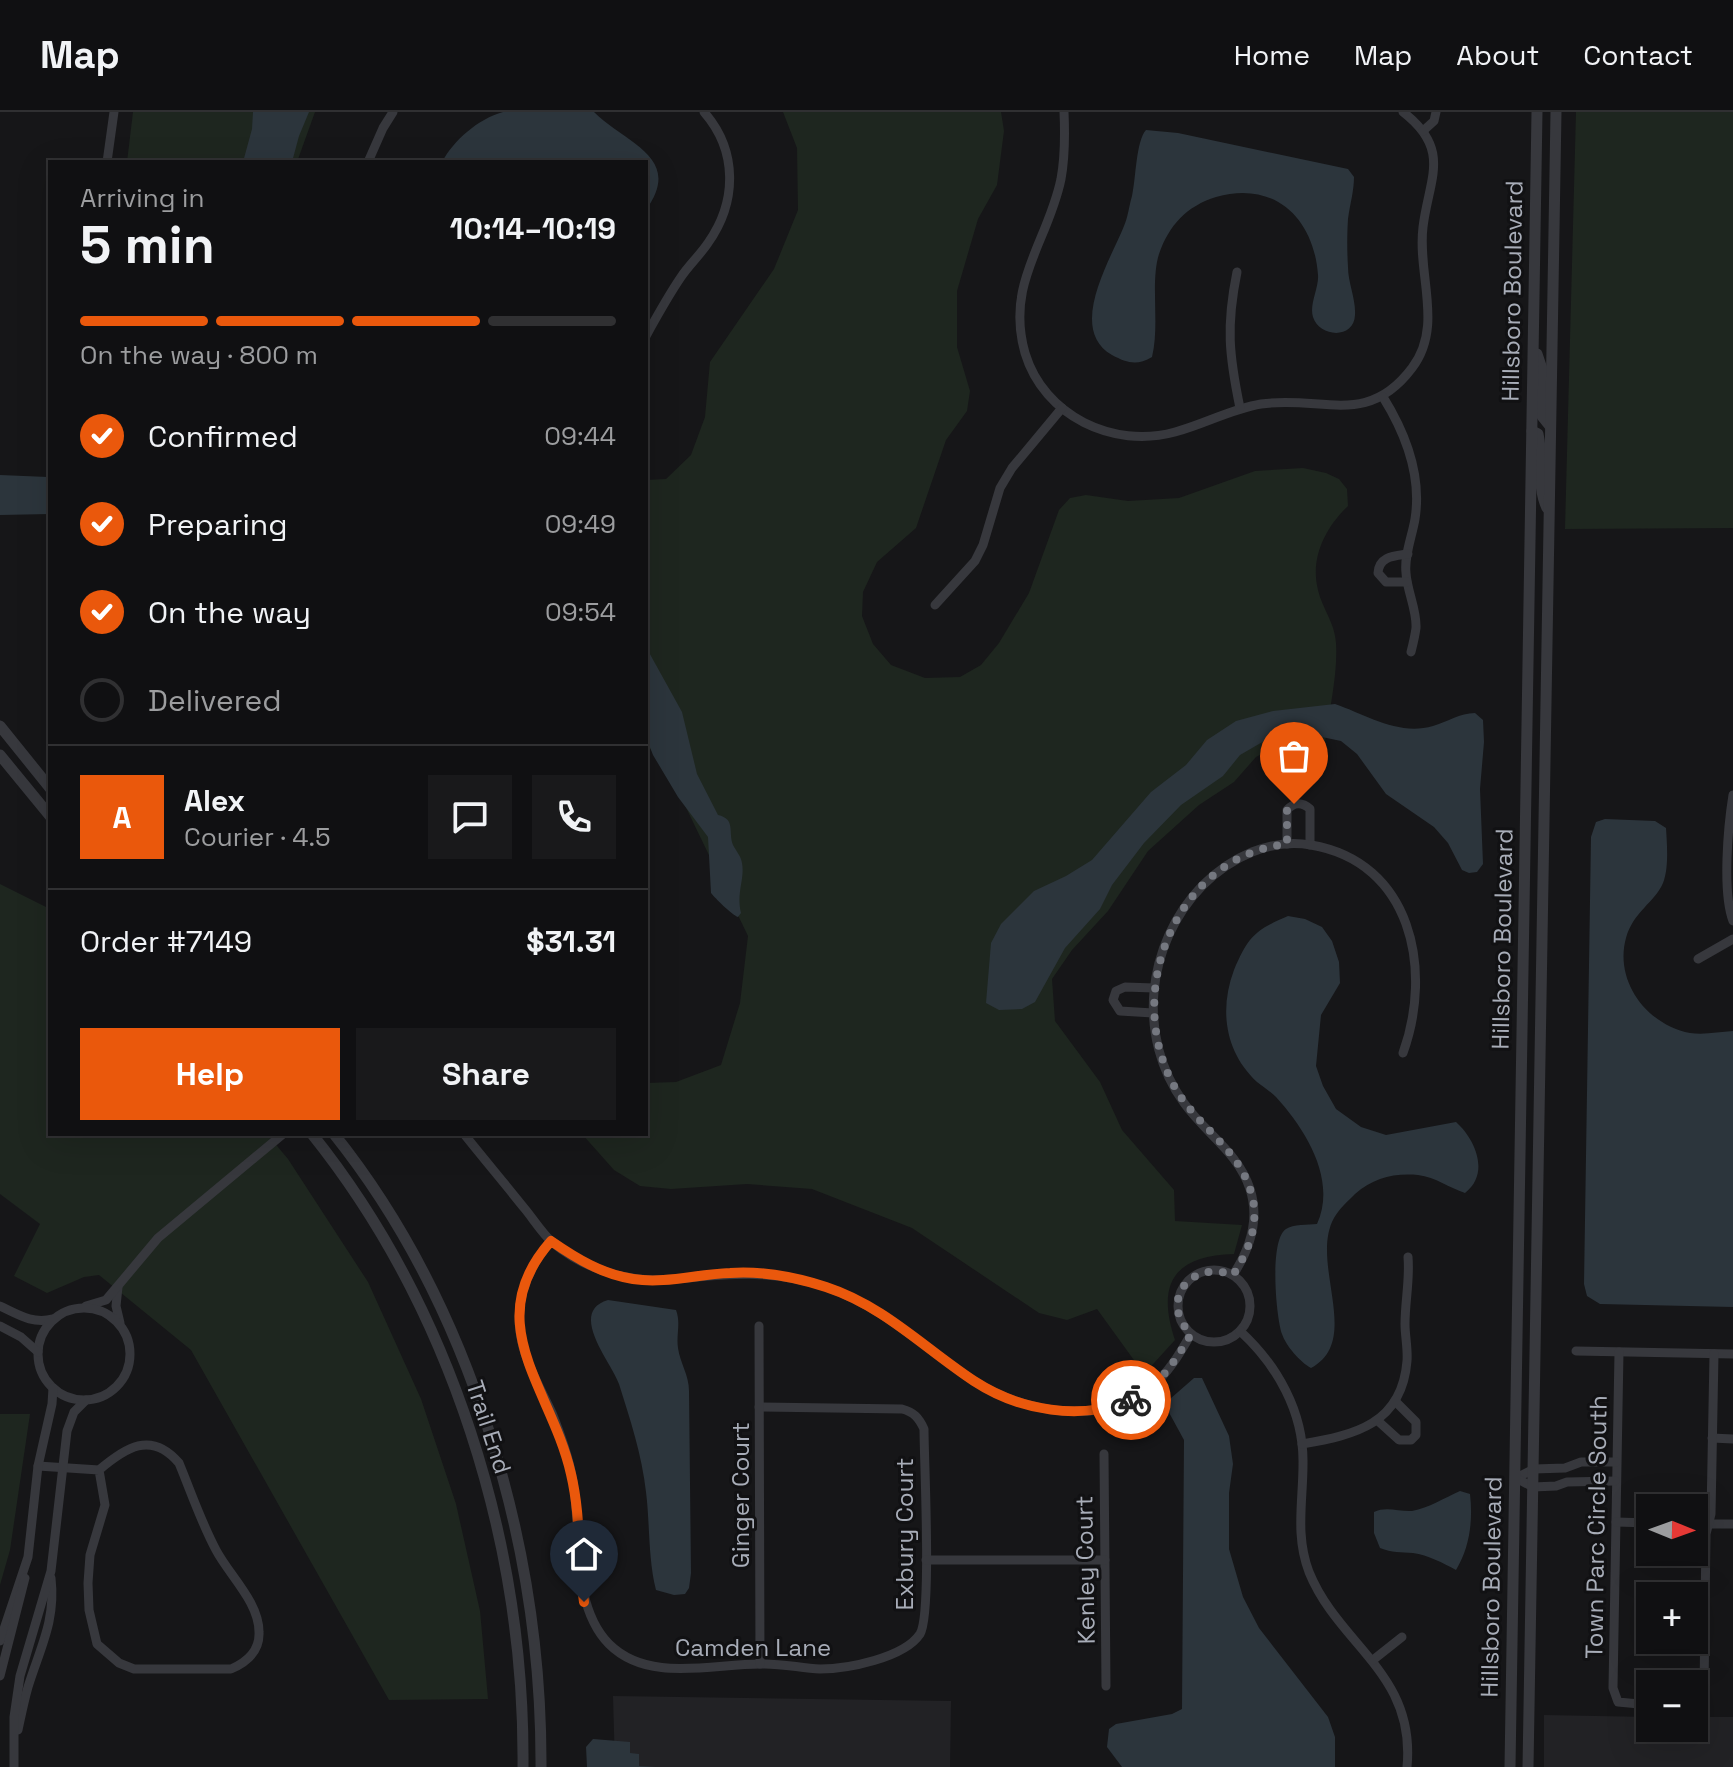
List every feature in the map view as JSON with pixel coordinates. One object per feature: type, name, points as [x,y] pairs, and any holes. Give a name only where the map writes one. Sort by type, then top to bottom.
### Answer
[{"type":"street","points":[[107,160],[114,112]]},
{"type":"street","points":[[369,160],[393,112]]},
{"type":"street","points":[[648,333],[683,275],[708,244],[728,204],[729,160],[723,141],[704,112]]},
{"type":"street","points":[[1064,112],[1061,180],[1022,286],[1019,319],[1031,368],[1048,396],[1088,426],[1116,434],[1144,437],[1178,432],[1240,408],[1303,402],[1339,406],[1383,397],[1411,369],[1421,354],[1429,327],[1422,238],[1435,169],[1434,157],[1423,131],[1403,112]]},
{"type":"street","points":[[1423,131],[1434,121],[1436,112]]},
{"type":"street","name":"Hillsboro Boulevard","points":[[1510,1767],[1537,112]]},
{"type":"street","name":"Hillsboro Boulevard","points":[[1528,1767],[1556,112]]},
{"type":"street","points":[[1237,272],[1228,342],[1240,408]]},
{"type":"street","points":[[1534,346],[1542,369],[1542,416],[1550,426]]},
{"type":"street","points":[[1383,397],[1404,435],[1414,471],[1416,510],[1408,554],[1407,582],[1416,625],[1411,652]]},
{"type":"street","points":[[935,605],[975,561],[1000,488],[1012,468],[1062,408]]},
{"type":"street","points":[[1532,431],[1538,434],[1541,447],[1541,495],[1549,513]]},
{"type":"street","points":[[1407,582],[1386,582],[1378,573],[1378,566],[1383,560],[1408,554]]},
{"type":"street","points":[[0,726],[48,786]]},
{"type":"street","points":[[0,755],[48,814]]},
{"type":"street","points":[[1733,795],[1729,820],[1728,893],[1733,921]]},
{"type":"street","points":[[1287,844],[1287,810],[1299,803],[1310,809],[1310,845]]},
{"type":"street","points":[[1233,1275],[1251,1242],[1255,1207],[1251,1191],[1235,1159],[1195,1117],[1173,1085],[1162,1063],[1153,1013],[1154,988],[1164,945],[1195,893],[1227,864],[1245,854],[1287,844],[1329,849],[1364,867],[1394,897],[1404,916],[1414,958],[1412,1027],[1403,1053]]},
{"type":"street","points":[[1698,959],[1733,939]]},
{"type":"street","points":[[1153,1013],[1120,1011],[1113,1000],[1116,991],[1125,987],[1154,988]]},
{"type":"street","points":[[0,1306],[27,1320],[39,1322],[106,1300],[158,1238],[281,1136]]},
{"type":"street","name":"Trail End","points":[[313,1136],[364,1206],[397,1261],[426,1320],[476,1453],[505,1566],[512,1610],[522,1698],[523,1767]]},
{"type":"street","name":"Trail End","points":[[335,1136],[411,1252],[442,1314],[486,1423],[523,1563],[541,1709],[541,1767]]},
{"type":"street","points":[[466,1136],[551,1241],[590,1266],[632,1279],[657,1281],[753,1273],[826,1287],[851,1296],[895,1321],[973,1380],[1024,1403],[1055,1410],[1098,1410],[1136,1397],[1165,1374],[1191,1334]]},
{"type":"street","name":"Camden Lane","points":[[551,1241],[535,1259],[527,1276],[519,1314],[520,1334],[524,1354],[552,1414],[571,1472],[579,1522],[584,1602],[609,1644],[639,1663],[655,1666],[760,1664],[820,1669],[880,1658],[899,1650]]},
{"type":"street","points":[[1302,1444],[1343,1437],[1378,1421],[1395,1401],[1407,1363],[1408,1257]]},
{"type":"street","points":[[1207,1270],[1233,1275],[1242,1284],[1248,1298],[1249,1315],[1240,1331],[1224,1341],[1215,1342],[1204,1341],[1191,1334],[1180,1320],[1178,1311],[1178,1301],[1185,1284],[1207,1270]]},
{"type":"street","points":[[53,1319],[43,1333],[38,1352],[41,1372],[53,1388],[66,1397],[86,1400],[111,1392],[125,1374],[130,1357],[116,1306],[118,1287]]},
{"type":"street","points":[[81,1308],[98,1310],[120,1326]]},
{"type":"street","points":[[0,1326],[21,1337],[38,1352]]},
{"type":"street","name":"Ginger Court","points":[[759,1326],[760,1664]]},
{"type":"street","points":[[1240,1331],[1260,1349],[1281,1379],[1302,1444],[1299,1527],[1308,1569],[1328,1606],[1373,1660],[1402,1710],[1407,1733],[1407,1767]]},
{"type":"street","points":[[1576,1351],[1733,1354]]},
{"type":"street","name":"Town Parc Circle South","points":[[1619,1352],[1613,1688],[1618,1702],[1636,1704]]},
{"type":"street","points":[[1700,1670],[1709,1524],[1714,1354]]},
{"type":"street","points":[[0,1676],[20,1606],[38,1466],[53,1388]]},
{"type":"street","points":[[14,1767],[14,1717],[20,1676],[51,1571],[67,1431],[74,1412],[86,1400]]},
{"type":"street","points":[[1378,1421],[1399,1440],[1411,1440],[1416,1435],[1416,1422],[1395,1401]]},
{"type":"street","name":"Exbury Court","points":[[759,1407],[902,1409],[911,1411],[919,1418],[924,1429],[925,1619],[922,1632],[899,1650]]},
{"type":"street","points":[[1712,1438],[1733,1439]]},
{"type":"street","points":[[38,1466],[99,1470],[126,1449],[138,1445],[159,1446],[170,1453],[179,1463],[214,1547],[254,1609],[258,1622],[258,1647],[242,1665],[231,1669],[134,1669],[119,1663],[97,1644],[89,1610],[88,1583],[90,1555],[105,1505],[99,1470]]},
{"type":"street","name":"Kenley Court","points":[[1104,1454],[1106,1686]]},
{"type":"street","points":[[1593,1480],[1594,1461]]},
{"type":"street","points":[[1516,1478],[1534,1469],[1565,1468],[1581,1462],[1616,1462]]},
{"type":"street","points":[[1516,1478],[1533,1487],[1593,1480],[1615,1481]]},
{"type":"street","points":[[1616,1522],[1636,1523]]},
{"type":"street","points":[[1709,1524],[1733,1524]]},
{"type":"street","points":[[0,1641],[28,1557]]},
{"type":"street","points":[[926,1560],[1105,1560]]},
{"type":"street","points":[[15,1740],[29,1685],[49,1629],[53,1593],[51,1571]]},
{"type":"street","points":[[20,1606],[40,1612]]},
{"type":"street","points":[[1373,1660],[1402,1637]]},
{"type":"shaded area","points":[[133,112],[315,112],[298,160],[127,160]]},
{"type":"shaded area","points":[[253,112],[309,112],[293,160],[244,160]]},
{"type":"shaded area","points":[[503,112],[594,112],[635,143],[655,164],[658,177],[656,192],[648,206],[648,160],[443,160],[468,131]]},
{"type":"shaded area","points":[[783,112],[1001,112],[1004,131],[997,185],[978,219],[957,291],[957,347],[970,391],[967,411],[946,440],[916,528],[877,562],[863,592],[862,616],[873,644],[891,665],[925,678],[960,677],[981,665],[999,643],[1029,593],[1059,510],[1070,498],[1086,495],[1128,501],[1179,498],[1255,471],[1303,468],[1339,479],[1347,489],[1348,506],[1326,534],[1316,566],[1318,590],[1336,643],[1325,742],[1286,741],[1256,757],[1234,782],[1199,805],[1148,851],[1108,911],[1072,950],[1052,979],[1055,1021],[1100,1082],[1122,1130],[1174,1190],[1175,1221],[1242,1225],[1234,1254],[1197,1260],[1175,1276],[1169,1288],[1168,1303],[1175,1340],[1144,1374],[1097,1309],[1067,1320],[1039,1313],[912,1228],[812,1189],[747,1184],[671,1189],[640,1186],[614,1170],[584,1136],[648,1136],[648,1083],[676,1082],[721,1065],[740,1003],[748,936],[679,793],[648,745],[648,480],[666,479],[691,455],[705,417],[710,362],[774,269],[798,210],[797,148]]},
{"type":"shaded area","points":[[1576,112],[1733,112],[1733,528],[1565,529]]},
{"type":"shaded area","points":[[1146,130],[1178,133],[1348,169],[1354,177],[1347,243],[1348,273],[1355,309],[1349,329],[1329,332],[1316,324],[1312,307],[1318,275],[1315,255],[1309,236],[1299,221],[1273,199],[1237,193],[1216,197],[1188,211],[1163,244],[1156,265],[1152,357],[1142,362],[1127,362],[1112,355],[1099,343],[1093,329],[1092,312],[1102,275],[1127,219],[1138,151]]},
{"type":"shaded area","points":[[0,475],[48,477],[48,514],[0,515]]},
{"type":"shaded area","points":[[648,651],[682,712],[697,774],[718,815],[729,823],[733,845],[741,858],[741,913],[738,917],[711,893],[708,837],[678,797],[648,742]]},
{"type":"shaded area","points":[[1335,704],[1383,723],[1407,728],[1433,726],[1469,713],[1475,713],[1483,720],[1480,789],[1483,864],[1477,872],[1462,870],[1448,843],[1434,827],[1386,794],[1357,754],[1341,741],[1298,732],[1271,737],[1240,755],[1223,776],[1181,805],[1144,843],[1112,885],[1100,909],[1065,948],[1035,1002],[1022,1009],[999,1010],[986,1003],[991,943],[1001,924],[1034,891],[1092,860],[1151,792],[1186,765],[1207,740],[1236,721],[1273,711]]},
{"type":"shaded area","points":[[1605,819],[1655,821],[1666,828],[1667,863],[1663,883],[1634,921],[1626,938],[1625,970],[1637,999],[1660,1021],[1674,1028],[1695,1034],[1733,1031],[1733,1307],[1600,1304],[1587,1296],[1584,1284],[1591,837],[1596,822]]},
{"type":"shaded area","points":[[0,884],[48,908],[48,1136],[269,1136],[288,1159],[368,1282],[421,1399],[456,1504],[480,1611],[488,1699],[389,1700],[191,1350],[99,1275],[84,1277],[47,1293],[14,1276],[40,1224],[0,1194]]},
{"type":"shaded area","points":[[1288,916],[1322,927],[1332,941],[1339,962],[1340,983],[1321,1015],[1316,1066],[1336,1109],[1361,1127],[1386,1135],[1456,1122],[1474,1147],[1478,1167],[1473,1185],[1465,1193],[1425,1176],[1400,1175],[1369,1184],[1341,1208],[1328,1236],[1327,1256],[1335,1320],[1333,1339],[1326,1355],[1311,1368],[1294,1353],[1282,1334],[1276,1296],[1276,1263],[1277,1248],[1286,1229],[1317,1224],[1322,1207],[1321,1173],[1298,1125],[1276,1097],[1246,1070],[1238,1057],[1226,1015],[1229,985],[1244,950],[1260,931]]},
{"type":"shaded area","points":[[608,1300],[676,1310],[678,1348],[689,1391],[691,1573],[685,1594],[674,1595],[656,1590],[639,1451],[619,1384],[592,1326],[591,1315],[596,1306]]},
{"type":"shaded area","points":[[1194,1378],[1202,1378],[1229,1436],[1233,1464],[1229,1493],[1229,1549],[1243,1597],[1259,1628],[1328,1717],[1335,1737],[1335,1767],[1122,1767],[1107,1747],[1109,1729],[1116,1724],[1172,1714],[1182,1709],[1184,1440],[1166,1407],[1170,1399]]},
{"type":"shaded area","points":[[0,1414],[30,1414],[10,1550],[0,1585]]},
{"type":"shaded area","points":[[1460,1491],[1470,1494],[1471,1523],[1465,1552],[1456,1570],[1424,1556],[1380,1548],[1374,1533],[1374,1512],[1383,1509],[1418,1510]]},
{"type":"shaded area","points":[[613,1696],[951,1701],[950,1767],[615,1767]]},
{"type":"shaded area","points":[[1544,1715],[1636,1717],[1636,1742],[1708,1742],[1708,1717],[1733,1717],[1733,1767],[1544,1767]]},
{"type":"shaded area","points":[[593,1739],[630,1742],[630,1753],[639,1754],[639,1766],[656,1767],[587,1767],[586,1747]]},
{"type":"way so far","points":[[1131,1400],[1152,1387],[1165,1374],[1191,1334],[1180,1320],[1178,1311],[1180,1293],[1185,1284],[1207,1270],[1233,1275],[1245,1257],[1254,1224],[1255,1207],[1245,1176],[1224,1145],[1183,1102],[1162,1063],[1153,1013],[1157,967],[1173,925],[1195,893],[1227,864],[1245,854],[1287,844],[1287,810],[1294,804]]},
{"type":"route","points":[[584,1602],[579,1522],[571,1472],[552,1414],[530,1371],[520,1334],[519,1314],[527,1276],[535,1259],[551,1241],[590,1266],[632,1279],[657,1281],[753,1273],[826,1287],[851,1296],[895,1321],[992,1391],[1035,1407],[1076,1412],[1098,1410],[1131,1400]]}]
